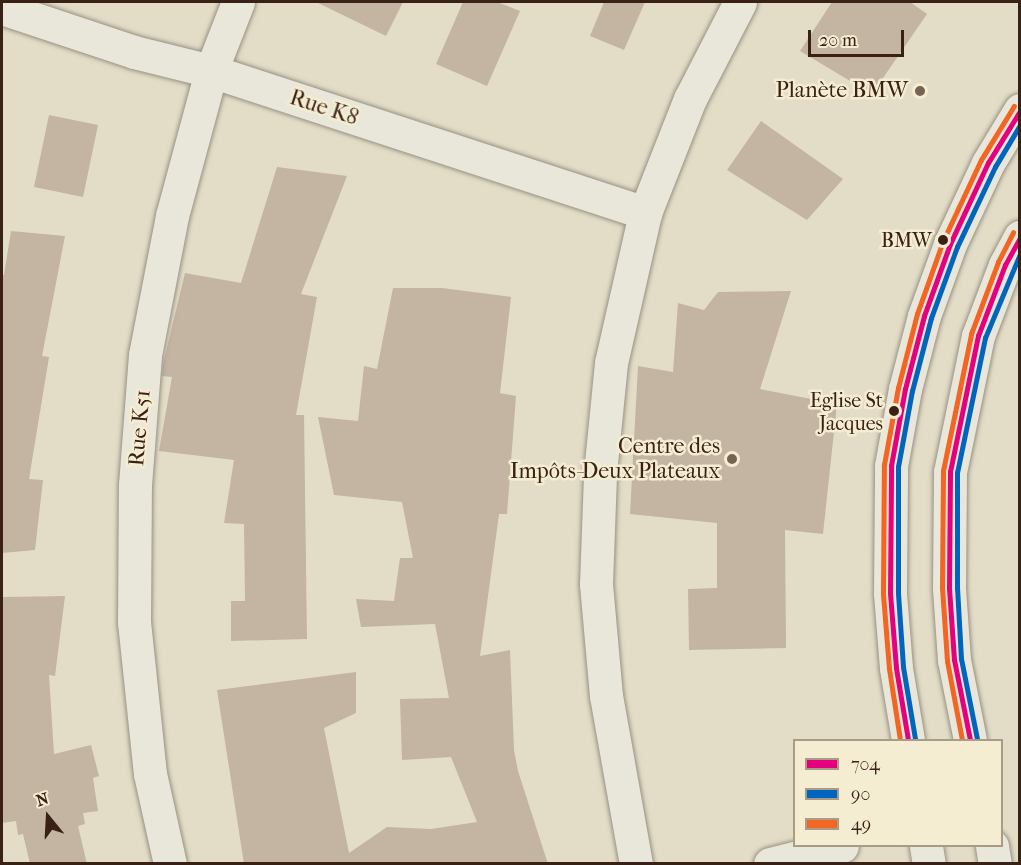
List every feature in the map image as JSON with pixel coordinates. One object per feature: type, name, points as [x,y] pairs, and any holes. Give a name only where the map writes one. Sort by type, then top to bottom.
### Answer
[{"type":"street","name":"Rue K51","points":[[170,864],[150,774],[134,622],[135,485],[146,355],[172,216],[211,70],[238,2]]},
{"type":"street","points":[[636,864],[606,696],[596,584],[600,473],[611,363],[645,213],[690,99],[740,2]]},
{"type":"street","name":"Rue K8","points":[[2,8],[134,52],[211,70],[645,213]]},
{"type":"street","points":[[908,739],[896,668],[890,593],[891,466],[905,389],[924,316],[943,264],[988,163],[1020,110]]},
{"type":"street","points":[[970,739],[954,660],[949,588],[950,472],[978,336],[1005,266],[1020,237]]},
{"type":"street","points":[[770,864],[838,847]]},
{"type":"street","points":[[926,847],[929,864]]},
{"type":"street","points":[[992,847],[995,864]]},
{"type":"building","points":[[316,2],[403,2],[386,36]]},
{"type":"building","points":[[463,2],[497,2],[520,11],[487,86],[436,64]]},
{"type":"building","points":[[604,2],[645,2],[624,50],[590,36]]},
{"type":"building","points":[[832,2],[910,2],[927,14],[872,94],[800,51]]},
{"type":"building","points":[[49,115],[98,125],[83,197],[34,187]]},
{"type":"building","points":[[761,121],[843,179],[807,220],[727,170]]},
{"type":"building","points":[[277,167],[347,176],[301,294],[317,297],[296,415],[304,415],[307,639],[231,641],[231,601],[245,601],[244,524],[224,523],[234,460],[159,451],[172,377],[162,376],[163,364],[185,273],[241,283]]},
{"type":"building","points":[[11,231],[65,236],[42,356],[49,357],[29,479],[43,480],[35,550],[2,553],[2,275],[4,275]]},
{"type":"building","points":[[393,288],[442,288],[511,297],[500,393],[516,396],[507,514],[499,514],[480,656],[510,650],[514,750],[518,771],[548,864],[244,864],[217,690],[356,672],[356,713],[324,728],[349,853],[387,827],[431,829],[477,822],[451,757],[402,760],[400,699],[449,698],[435,624],[361,627],[356,599],[394,601],[400,558],[413,558],[402,502],[334,495],[318,417],[358,421],[364,366],[377,369]]},
{"type":"building","points":[[791,291],[760,389],[837,404],[823,534],[785,530],[786,648],[689,650],[688,589],[717,588],[717,523],[630,514],[638,366],[673,372],[678,303],[704,310],[718,292]]},
{"type":"building","points":[[65,596],[55,676],[49,675],[54,754],[91,745],[99,776],[93,778],[98,811],[83,813],[85,824],[78,826],[87,864],[30,864],[23,834],[18,835],[16,821],[2,823],[2,597]]},
{"type":"transit line","name":"49","points":[[900,739],[889,669],[883,594],[884,465],[898,388],[917,314],[943,241],[981,160],[1014,106]]},
{"type":"transit line","name":"704","points":[[908,739],[896,668],[890,593],[891,466],[905,389],[924,316],[950,244],[988,163],[1020,111]]},
{"type":"transit line","name":"90","points":[[915,739],[903,667],[898,593],[898,467],[912,391],[931,318],[957,247],[995,167],[1020,125]]},
{"type":"transit line","name":"49","points":[[962,739],[947,661],[942,588],[943,471],[971,334],[998,262],[1013,233]]},
{"type":"transit line","name":"704","points":[[970,739],[954,660],[949,588],[950,472],[978,336],[1005,265],[1020,238]]},
{"type":"transit line","name":"90","points":[[977,739],[961,659],[957,588],[957,473],[985,338],[1020,254]]},
{"type":"place","name":"Planète BMW","points":[[920,91]]},
{"type":"place","name":"BMW","points":[[943,240]]},
{"type":"place","name":"Eglise St Jacques","points":[[894,411]]},
{"type":"place","name":"Centre des Impôts-Deux Plateaux","points":[[732,459]]}]
